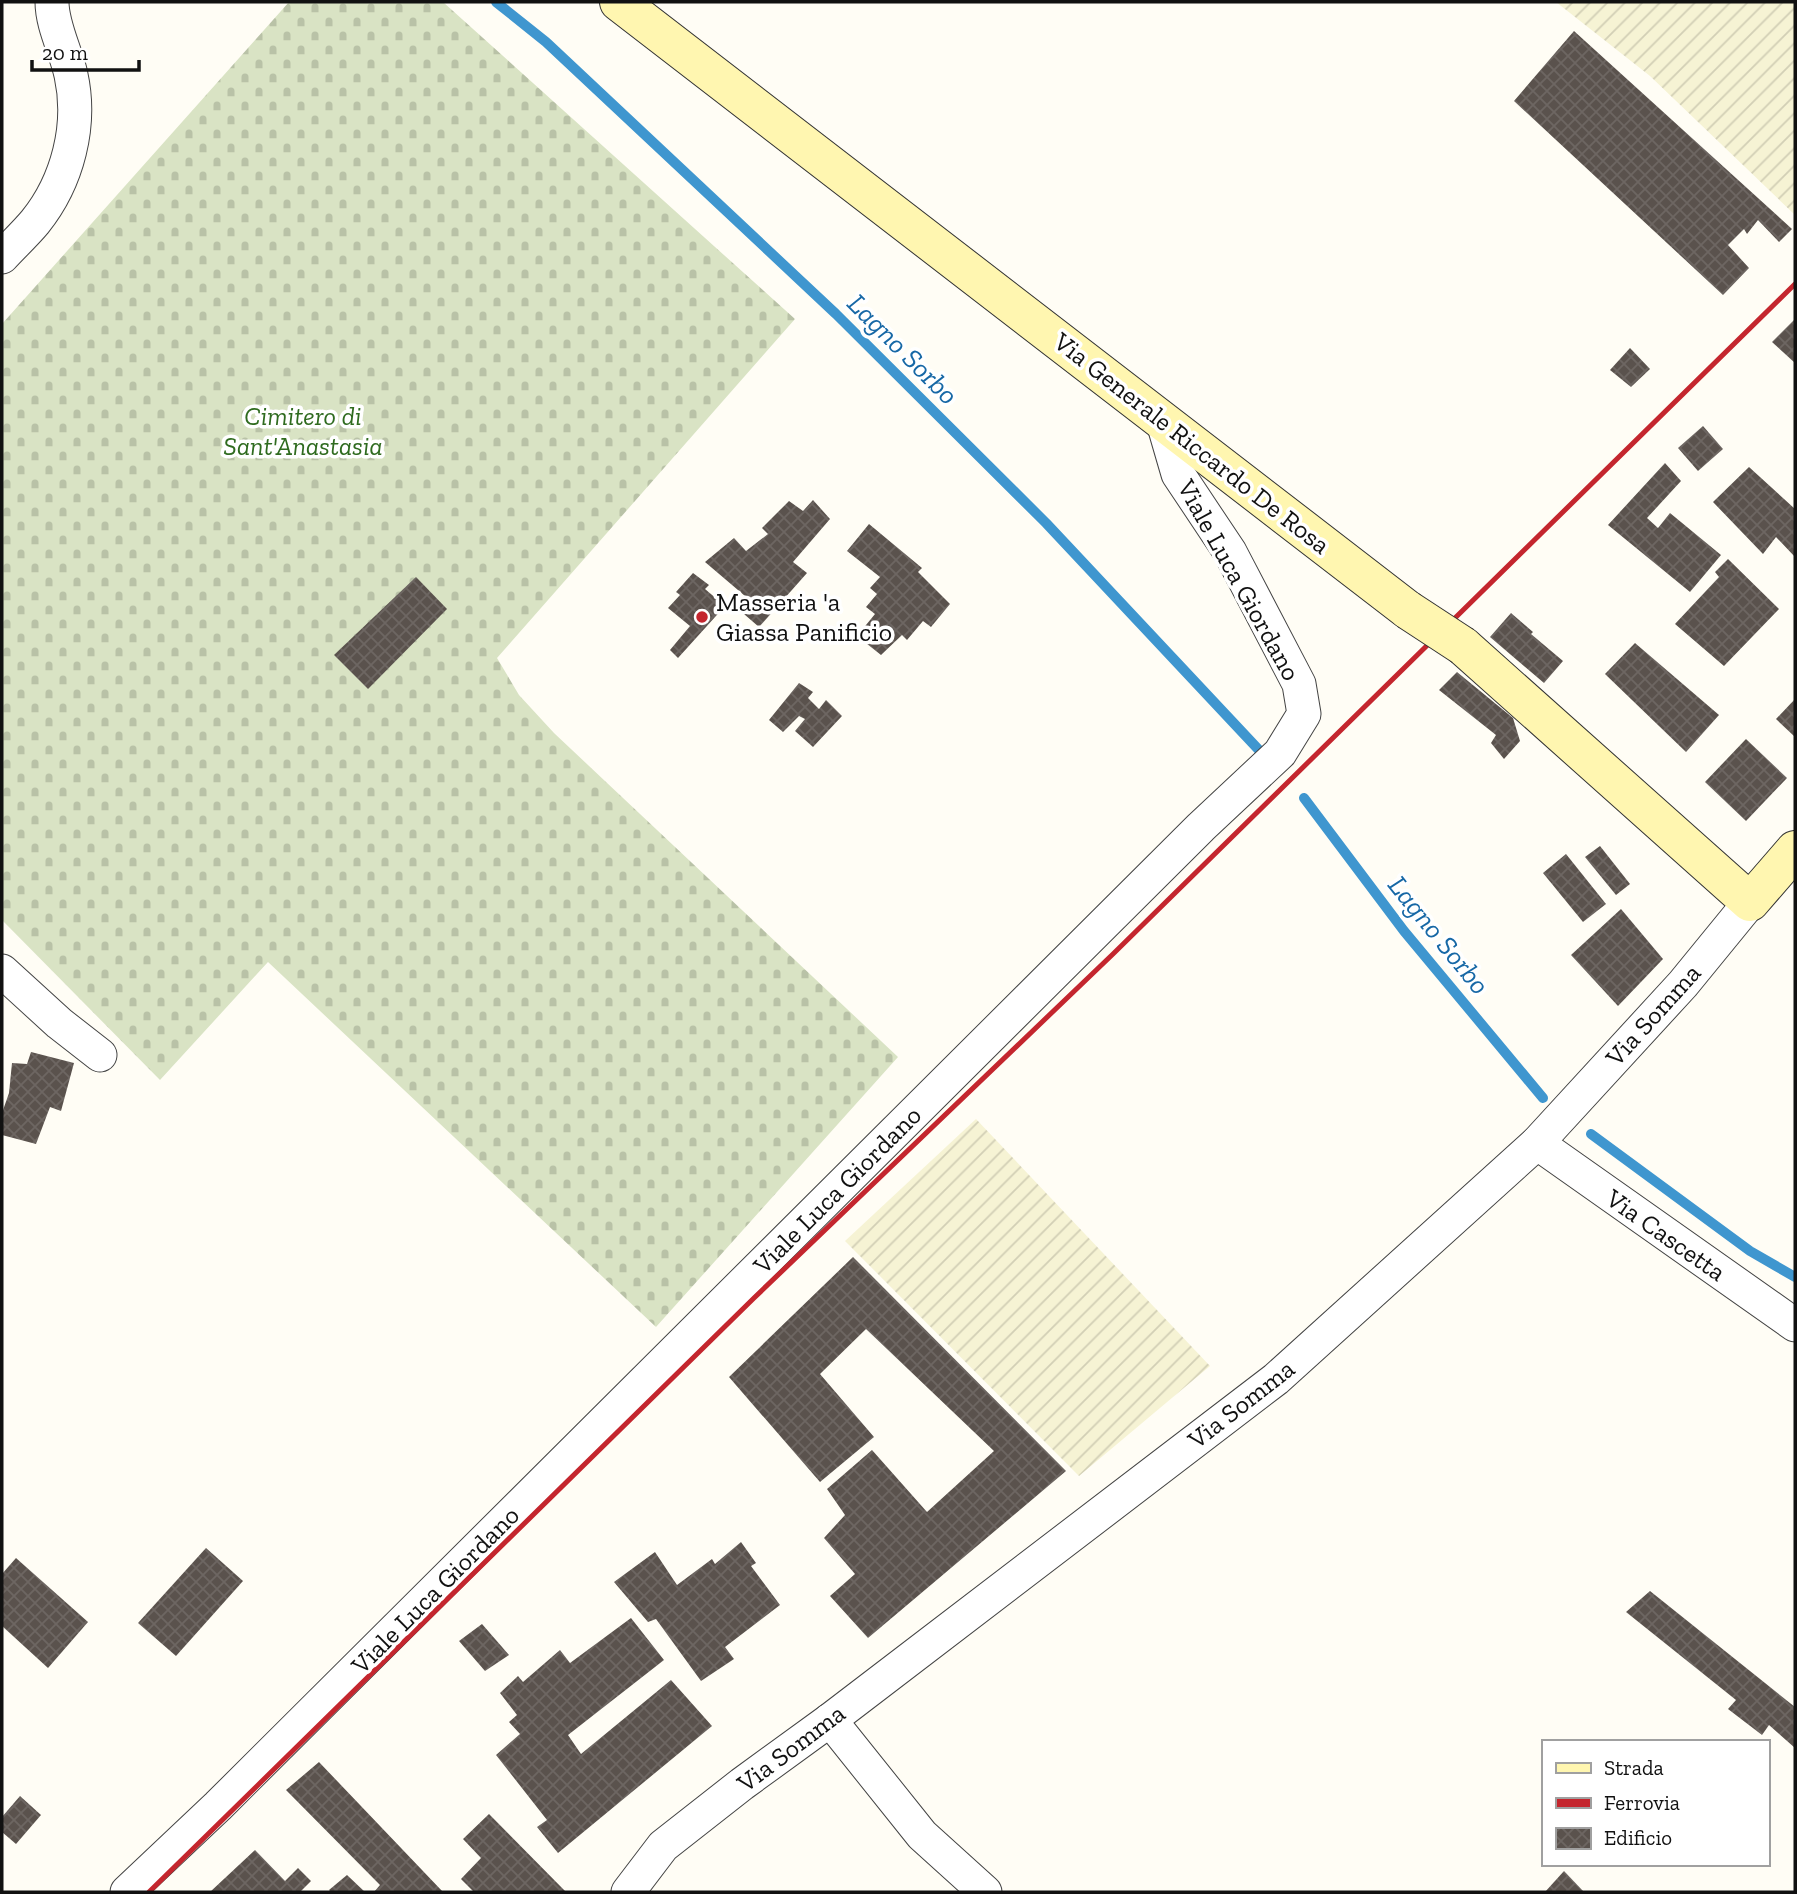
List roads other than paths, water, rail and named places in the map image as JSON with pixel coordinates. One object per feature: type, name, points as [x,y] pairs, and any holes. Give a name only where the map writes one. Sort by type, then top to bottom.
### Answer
[{"type":"main road","name":"Via Generale Riccardo De Rosa","points":[[619,2],[1408,610],[1463,646],[1750,902]]},
{"type":"main road","name":"Via Somma","points":[[1750,902],[1795,850]]},
{"type":"street","points":[[2,257],[37,220],[62,175],[73,141],[76,106],[52,2]]},
{"type":"street","name":"Viale Luca Giordano","points":[[127,1892],[228,1796],[1191,837],[1280,753],[1304,714],[1299,684],[1230,552],[1178,474],[1162,419]]},
{"type":"street","name":"Via Somma","points":[[628,1892],[663,1846],[1276,1379],[1537,1143],[1683,984],[1750,902]]},
{"type":"street","points":[[2,971],[59,1023],[100,1055]]},
{"type":"street","name":"Via Cascetta","points":[[1537,1143],[1795,1325]]},
{"type":"street","points":[[830,1720],[922,1835],[985,1892]]},
{"type":"waterway","name":"Lagno Sorbo","points":[[496,2],[546,42],[836,314],[1046,523],[1258,749]]},
{"type":"waterway","name":"Lagno Sorbo","points":[[1304,798],[1404,931],[1543,1098]]},
{"type":"waterway","name":"Lagno Sorbo","points":[[1591,1134],[1750,1251],[1795,1277]]},
{"type":"railway","points":[[149,1892],[754,1298],[1113,954],[1795,284]]},
{"type":"place","name":"Masseria 'a Giassa Panificio","points":[[702,617]]},
{"type":"park label","name":"Cimitero di Sant'Anastasia","points":[[303,431]]}]
